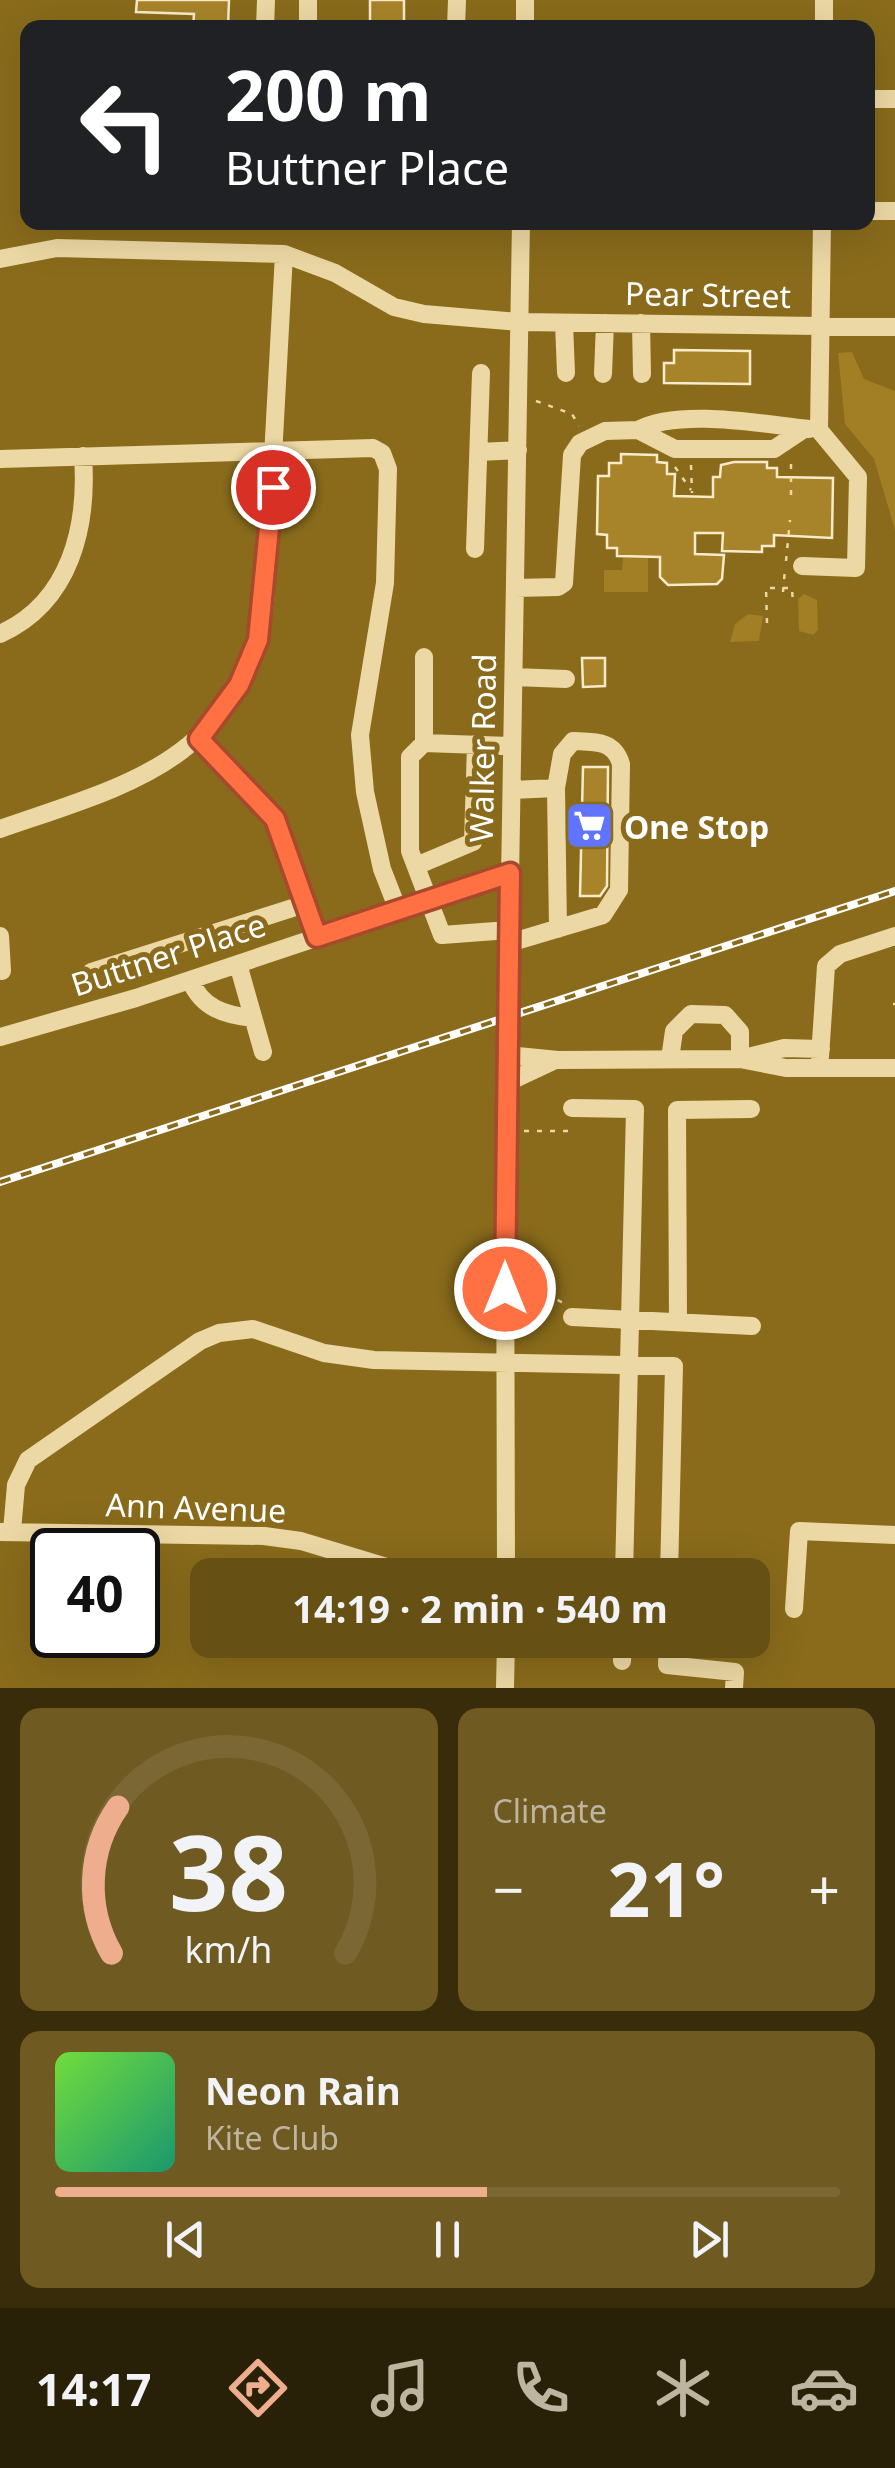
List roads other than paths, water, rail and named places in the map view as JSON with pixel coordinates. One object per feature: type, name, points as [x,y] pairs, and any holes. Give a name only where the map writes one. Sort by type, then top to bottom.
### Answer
[{"type":"street","name":"Walker Road","points":[[506,1558],[506,1083],[522,230]]},
{"type":"street","points":[[811,430],[821,326],[822,230]]},
{"type":"street","name":"Pear Street","points":[[0,259],[56,248],[284,254],[335,273],[394,307],[424,314],[520,322],[895,327]]},
{"type":"street","points":[[0,829],[121,788],[170,762],[199,739],[239,685],[258,640],[276,448],[284,254]]},
{"type":"street","points":[[564,323],[566,373]]},
{"type":"street","points":[[603,374],[605,323]]},
{"type":"street","points":[[640,323],[642,374]]},
{"type":"street","points":[[475,549],[481,372]]},
{"type":"street","points":[[515,588],[558,587],[568,575],[575,449],[605,432],[638,430],[656,421],[770,423],[811,430],[858,477],[856,568],[802,566]]},
{"type":"street","points":[[638,430],[675,449],[774,448],[811,430]]},
{"type":"street","points":[[0,459],[372,448],[386,460],[385,583],[360,735],[365,792],[382,869],[398,910]]},
{"type":"street","points":[[479,452],[518,450]]},
{"type":"street","points":[[0,634],[37,609],[72,558],[86,503],[83,456]]},
{"type":"street","points":[[424,657],[424,742],[410,757],[410,852],[442,934],[509,936],[558,929],[603,916],[619,890],[621,764],[617,752],[604,743],[573,742],[562,754],[556,788],[558,929]]},
{"type":"street","points":[[514,677],[566,679]]},
{"type":"street","points":[[199,739],[275,819],[317,937]]},
{"type":"street","points":[[424,742],[512,746]]},
{"type":"street","points":[[416,866],[473,842],[476,744]]},
{"type":"street","points":[[512,790],[556,788]]},
{"type":"street","name":"Buttner Place","points":[[7,1035],[190,980],[510,873]]},
{"type":"street","points":[[91,972],[305,904]]},
{"type":"street","points":[[0,936],[2,971]]},
{"type":"street","points":[[820,1058],[826,966],[840,954],[895,936]]},
{"type":"street","points":[[238,964],[263,1052]]},
{"type":"street","points":[[190,980],[197,996],[210,1006],[231,1016],[253,1018]]},
{"type":"street","points":[[670,1059],[674,1031],[682,1020],[701,1012],[734,1021],[740,1032],[740,1059]]},
{"type":"street","points":[[507,1055],[558,1060],[740,1059],[784,1048],[820,1058],[895,1068]]},
{"type":"street","points":[[506,1083],[529,1068],[558,1060]]},
{"type":"street","points":[[572,1108],[635,1109],[624,1558]]},
{"type":"street","points":[[678,1322],[678,1110],[751,1109]]},
{"type":"street","points":[[569,1310],[630,1320],[752,1326]]},
{"type":"street","points":[[6,1531],[16,1485],[28,1460],[200,1340],[253,1329],[324,1353],[374,1360],[674,1366],[669,1558]]},
{"type":"street","name":"Ann Avenue","points":[[6,1531],[264,1536],[301,1541],[358,1558]]},
{"type":"street","points":[[794,1609],[799,1531],[895,1535]]},
{"type":"street","points":[[505,1688],[506,1658]]},
{"type":"street","points":[[667,1658],[667,1665],[735,1672],[734,1688]]},
{"type":"railway","points":[[0,1182],[895,891]]},
{"type":"place","name":"One Stop","points":[[589,826]]}]
